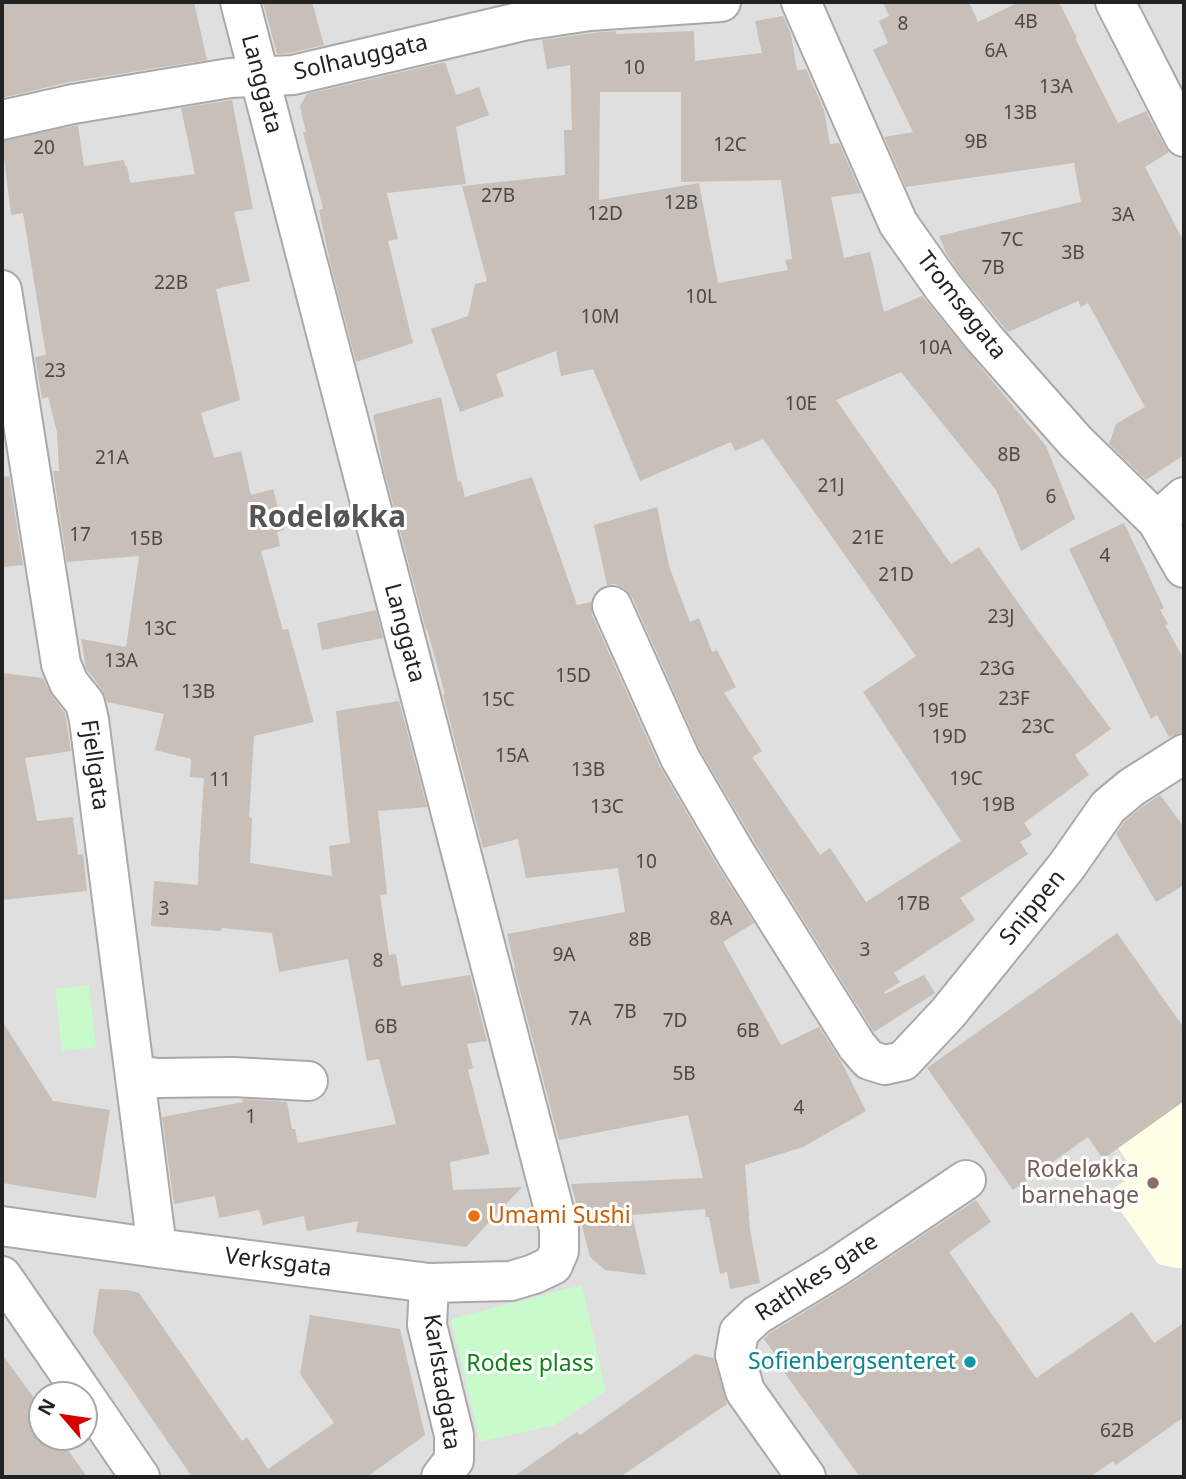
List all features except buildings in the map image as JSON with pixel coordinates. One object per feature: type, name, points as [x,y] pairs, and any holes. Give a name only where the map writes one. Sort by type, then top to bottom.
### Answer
[{"type":"street","name":"Langgata","points":[[240,2],[559,1229],[559,1251],[553,1265]]},
{"type":"street","name":"Solhauggata","points":[[2,120],[73,104],[230,78],[293,75],[523,21],[590,11],[721,2]]},
{"type":"street","name":"Tromsøgata","points":[[802,2],[898,223],[943,287],[984,338],[1076,442],[1171,509],[1184,568]]},
{"type":"street","points":[[1115,2],[1184,137]]},
{"type":"street","name":"Fjellgata","points":[[2,290],[61,664],[69,683],[85,703],[89,720],[157,1248]]},
{"type":"street","name":"Snippen","points":[[612,606],[680,758],[736,854],[857,1046],[869,1060],[886,1065],[903,1061],[948,1013],[1066,867],[1108,807],[1132,787],[1184,754]]},
{"type":"street","points":[[136,1075],[158,1078],[233,1077],[307,1081]]},
{"type":"street","name":"Rathkes gate","points":[[806,1477],[745,1391],[735,1355],[739,1332],[757,1315],[835,1268],[966,1180]]},
{"type":"street","name":"Verksgata","points":[[2,1226],[429,1283],[511,1281],[553,1265]]},
{"type":"street","points":[[2,1276],[74,1381]]},
{"type":"street","name":"Karlstadgata","points":[[429,1283],[427,1325],[454,1435],[454,1460],[440,1477]]},
{"type":"street","points":[[98,1415],[141,1477]]},
{"type":"shaded area","points":[[2,2],[1184,2],[1184,1477],[2,1477]]},
{"type":"shaded area","name":"Rodeløkka barnehage","points":[[1184,1101],[1184,1268],[1176,1268],[1158,1264],[1108,1193],[1135,1173],[1118,1148]]},
{"type":"green space","points":[[89,985],[96,1047],[62,1051],[55,989]]},
{"type":"green space","name":"Rodes plass","points":[[582,1285],[606,1391],[555,1425],[480,1442],[451,1319]]},
{"type":"place","name":"Rodeløkka barnehage","points":[[1153,1183]]},
{"type":"place","name":"Umami Sushi","points":[[474,1216]]},
{"type":"place","name":"Sofienbergsenteret","points":[[970,1362]]},
{"type":"district","name":"Rodeløkka","points":[[327,518]]}]
